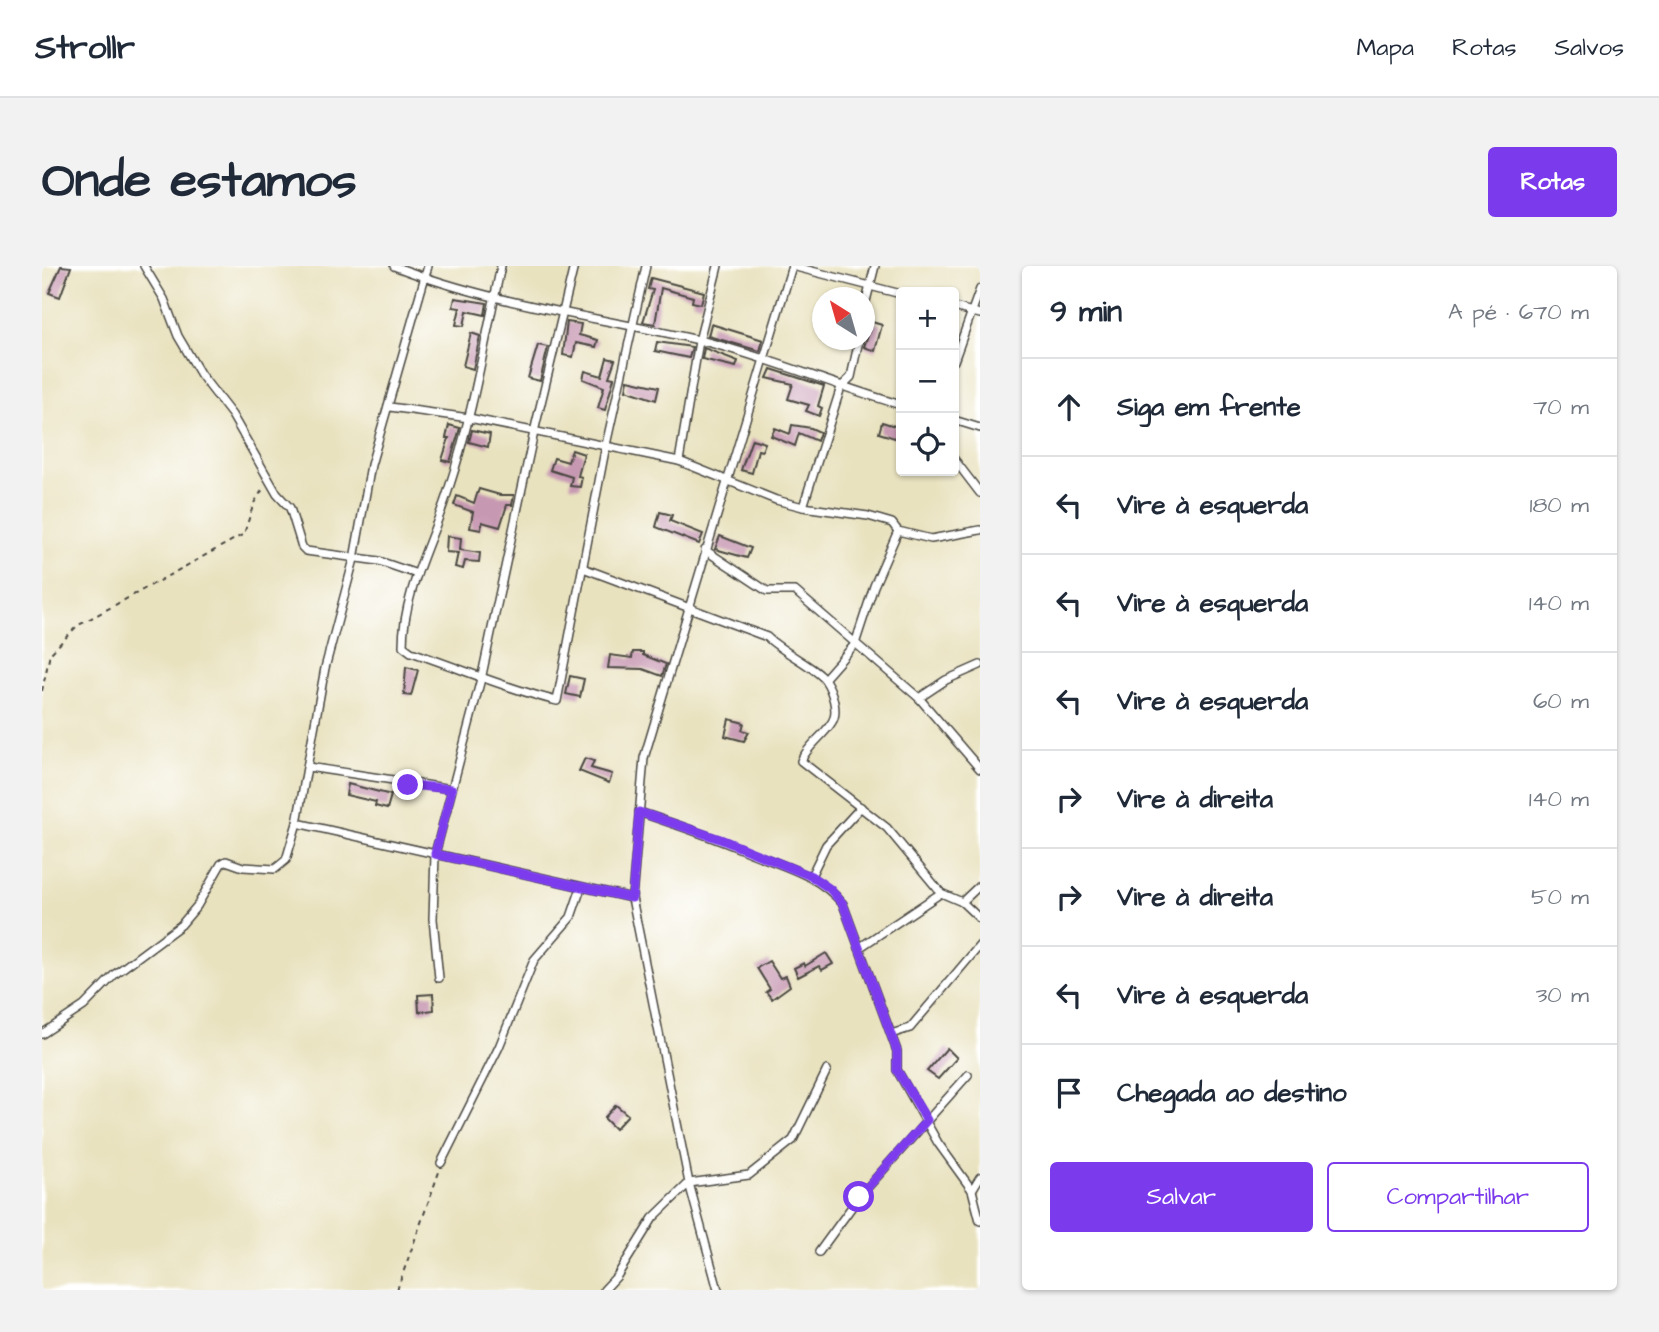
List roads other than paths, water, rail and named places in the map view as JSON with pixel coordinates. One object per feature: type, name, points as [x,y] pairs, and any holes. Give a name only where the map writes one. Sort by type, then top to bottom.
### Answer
[{"type":"street","points":[[394,266],[495,296],[699,341],[764,359],[896,403]]},
{"type":"street","points":[[42,1034],[85,1006],[115,974],[181,925],[197,906],[220,864],[226,861],[243,867],[275,869],[286,860],[297,823],[325,668],[354,559],[371,465],[390,407],[428,266]]},
{"type":"street","points":[[501,266],[469,418],[448,492],[417,574],[403,646],[411,652],[482,675],[514,691],[557,701],[606,445],[646,266]]},
{"type":"street","points":[[439,978],[433,919],[435,854],[482,675],[534,432],[565,313],[574,266]]},
{"type":"street","points":[[679,461],[699,341],[718,266]]},
{"type":"street","points":[[718,1290],[688,1183],[632,898],[644,758],[792,266],[896,293]]},
{"type":"street","points":[[869,285],[875,266]]},
{"type":"street","points":[[145,267],[164,299],[184,346],[232,415],[290,508],[299,543],[306,551],[379,561],[417,574]]},
{"type":"street","points":[[958,350],[980,289]]},
{"type":"street","points":[[959,308],[980,314]]},
{"type":"street","points":[[803,507],[842,387],[851,377],[857,350]]},
{"type":"street","points":[[390,407],[469,418],[679,461],[728,478],[776,500],[803,507],[868,516],[892,523],[898,531],[939,539],[980,530]]},
{"type":"street","points":[[959,422],[980,428]]},
{"type":"street","points":[[959,466],[980,493]]},
{"type":"street","points":[[825,678],[855,644],[874,586],[898,531]]},
{"type":"street","points":[[705,550],[767,590],[795,591],[919,698],[980,769]]},
{"type":"street","points":[[583,568],[767,637],[780,650],[825,678],[835,708],[834,721],[805,752],[801,761],[887,828],[941,893],[961,902],[980,919]]},
{"type":"street","points":[[919,698],[946,680],[980,665]]},
{"type":"street","points":[[308,767],[452,789]]},
{"type":"street","points":[[811,876],[826,845],[861,807]]},
{"type":"street","points":[[639,812],[720,839],[811,876],[830,889],[843,904],[897,1051],[897,1070],[938,1143],[972,1190],[980,1221]]},
{"type":"street","points":[[297,823],[522,871],[581,888],[632,898]]},
{"type":"street","points":[[961,902],[980,885]]},
{"type":"street","points":[[441,1163],[499,1047],[534,960],[571,917],[581,888]]},
{"type":"street","points":[[859,948],[941,893]]},
{"type":"street","points":[[891,1034],[910,1028],[980,945]]},
{"type":"street","points":[[604,1290],[617,1276],[653,1217],[688,1183],[749,1175],[793,1140],[827,1070]]},
{"type":"street","points":[[819,1252],[859,1197],[968,1075]]},
{"type":"street","points":[[972,1190],[980,1177]]}]
